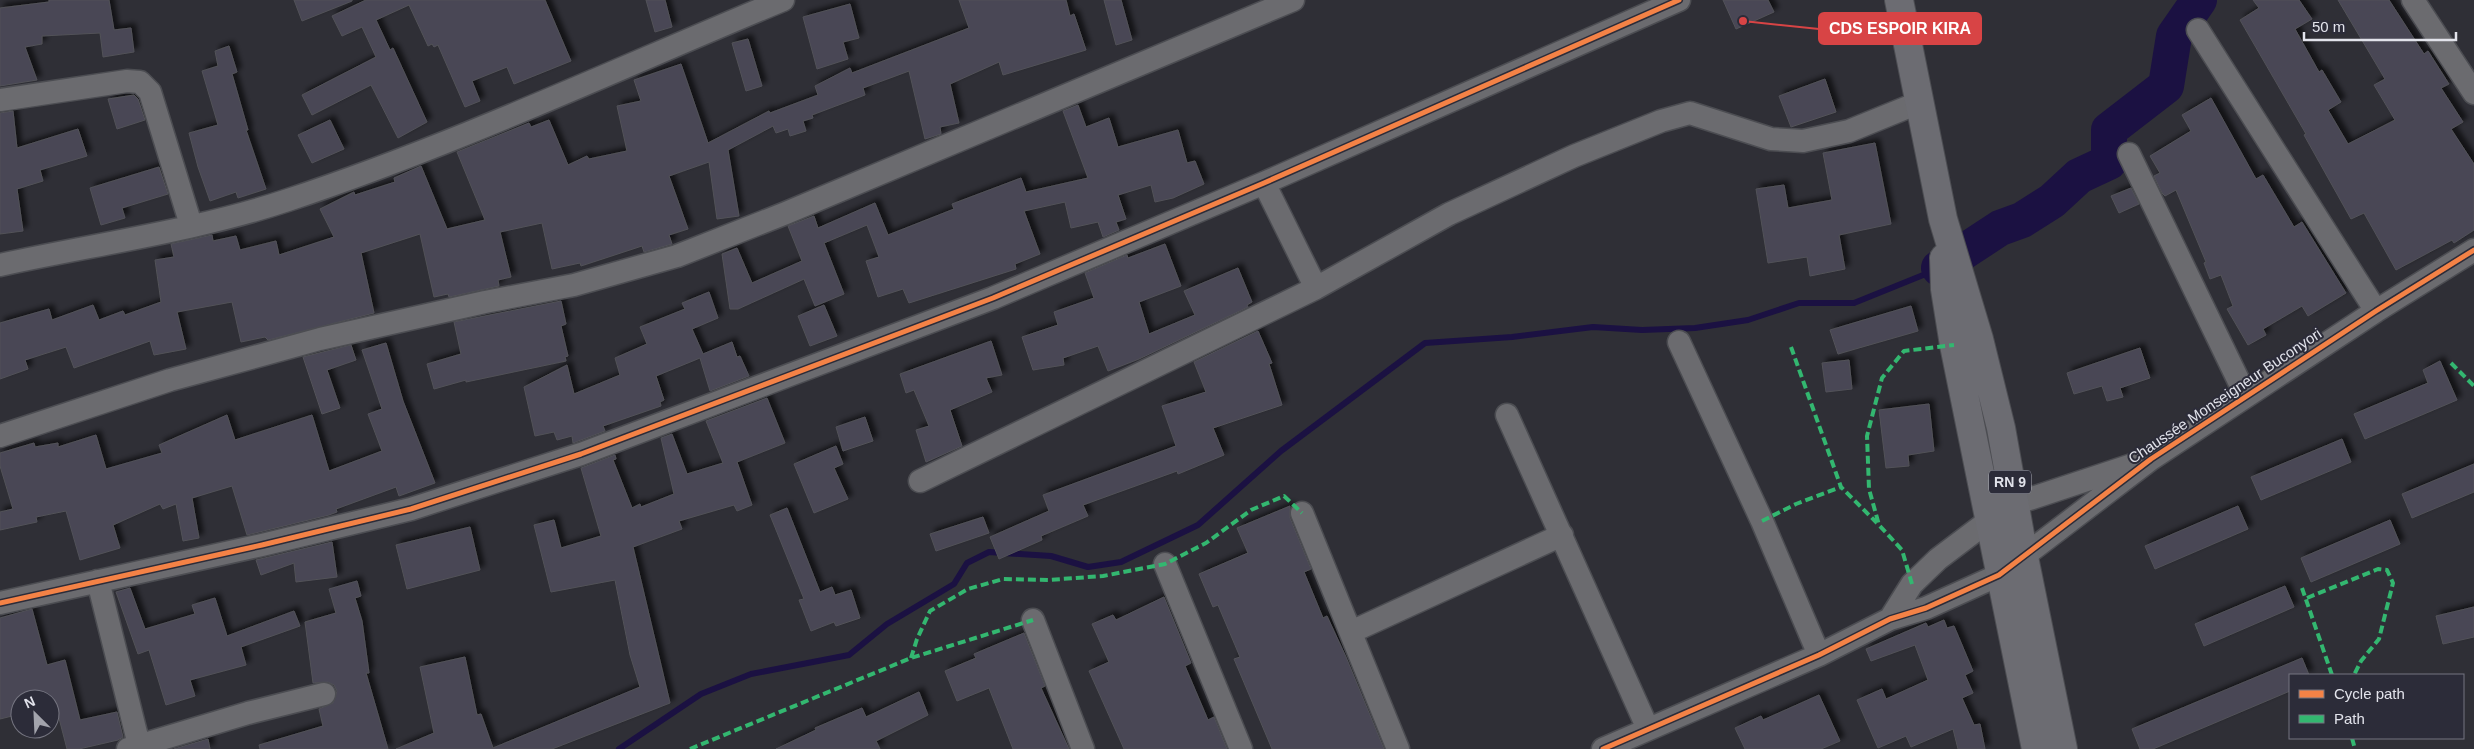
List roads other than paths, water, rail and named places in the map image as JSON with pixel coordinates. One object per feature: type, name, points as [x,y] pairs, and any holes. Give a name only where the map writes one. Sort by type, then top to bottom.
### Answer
[{"type":"main road","name":"RN 9","points":[[1899,0],[1918,103],[1943,219],[1979,339],[2000,428],[2063,749]]},
{"type":"main road","name":"RN 9","points":[[1943,219],[1945,290],[1954,345],[1990,519],[1999,575],[2036,749]]},
{"type":"street","points":[[0,265],[191,225],[286,200],[384,166],[782,0]]},
{"type":"street","points":[[0,436],[170,380],[320,338],[485,302],[574,286],[677,256],[786,213],[1293,0]]},
{"type":"street","points":[[0,603],[411,509],[581,454],[993,298],[1264,183],[1679,0]]},
{"type":"street","points":[[2413,0],[2474,93]]},
{"type":"street","points":[[2198,30],[2376,311]]},
{"type":"street","points":[[0,100],[127,81],[140,82],[150,92],[191,225]]},
{"type":"street","points":[[920,481],[1316,288],[1449,214],[1574,156],[1661,121],[1690,113],[1772,139],[1803,142],[1850,131],[1918,103]]},
{"type":"street","points":[[2129,154],[2246,396]]},
{"type":"street","points":[[1264,183],[1316,288]]},
{"type":"street","name":"Chaussée Monseigneur Buconyori","points":[[1603,749],[1819,655],[1890,620],[1974,588],[1999,575],[2151,459],[2376,311],[2474,250]]},
{"type":"street","points":[[1679,342],[1762,521],[1819,655]]},
{"type":"street","points":[[1507,415],[1648,729]]},
{"type":"street","name":"Chaussée Monseigneur Buconyori","points":[[1890,620],[1912,584],[1938,559],[1990,519],[2014,504],[2151,459]]},
{"type":"street","points":[[1302,513],[1398,749]]},
{"type":"street","points":[[1351,632],[1562,535]]},
{"type":"street","points":[[1165,564],[1241,749]]},
{"type":"street","points":[[98,581],[136,748],[248,714],[324,694]]},
{"type":"street","points":[[1033,620],[1083,749]]},
{"type":"waterway","points":[[1939,268],[2000,228],[2022,220],[2052,201],[2079,176],[2109,162],[2109,130],[2166,86],[2174,36],[2199,0]]},
{"type":"waterway","points":[[619,749],[701,694],[751,674],[849,655],[887,624],[954,584],[967,563],[989,552],[1051,556],[1088,567],[1121,562],[1198,525],[1281,451],[1425,343],[1512,337],[1593,327],[1642,330],[1695,328],[1748,320],[1799,303],[1854,303],[1938,269]]},
{"type":"place","name":"CDS ESPOIR KIRA","points":[[1743,21]]}]
